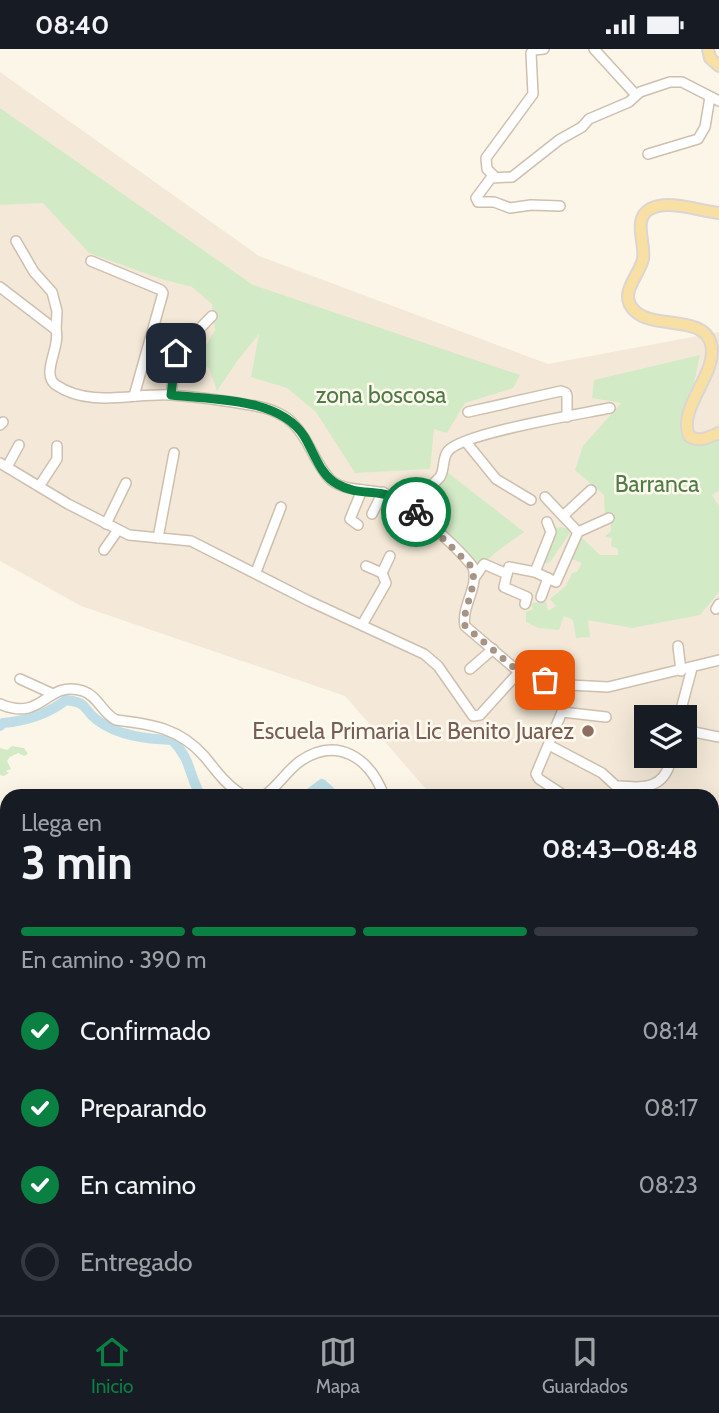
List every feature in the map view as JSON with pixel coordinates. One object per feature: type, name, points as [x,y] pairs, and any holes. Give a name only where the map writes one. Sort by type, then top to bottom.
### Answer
[{"type":"main road","points":[[708,49],[710,58],[719,67]]},
{"type":"main road","points":[[719,213],[672,205],[655,207],[647,212],[641,225],[642,261],[630,284],[627,297],[632,309],[645,318],[695,327],[707,335],[712,345],[711,359],[688,416],[687,428],[689,436],[695,439],[719,433]]},
{"type":"street","points":[[544,49],[534,50],[531,54],[533,94],[486,158],[487,169],[495,177],[512,177],[549,147],[582,127],[589,119],[629,102],[636,95],[670,82],[679,81],[714,99],[698,139],[648,154]]},
{"type":"street","points":[[594,49],[636,95]]},
{"type":"street","points":[[495,177],[489,180],[478,195],[477,201],[494,202],[510,208],[531,205],[560,206]]},
{"type":"street","points":[[16,241],[34,272],[52,292],[57,311],[58,343],[50,370],[53,384],[86,397],[106,399],[171,395],[277,411],[297,426],[329,479],[349,489],[383,492],[397,497],[468,561],[475,577]]},
{"type":"street","points":[[91,261],[163,293],[134,396]]},
{"type":"street","points":[[0,287],[56,330]]},
{"type":"street","points":[[171,395],[176,353],[212,316]]},
{"type":"street","points":[[468,412],[561,391],[567,396],[567,417]]},
{"type":"street","points":[[411,507],[440,477],[448,451],[466,442],[509,427],[610,408]]},
{"type":"street","points":[[466,442],[496,479],[531,500]]},
{"type":"street","points":[[19,445],[4,465],[106,524],[136,537],[191,541],[432,659],[473,716],[480,715],[519,672]]},
{"type":"street","points":[[40,485],[57,460],[57,446]]},
{"type":"street","points":[[158,538],[174,453]]},
{"type":"street","points":[[106,524],[126,483]]},
{"type":"street","points":[[358,525],[350,519],[362,490]]},
{"type":"street","points":[[564,515],[592,490]]},
{"type":"street","points":[[372,515],[383,492]]},
{"type":"street","points":[[545,497],[579,533]]},
{"type":"street","points":[[256,572],[281,507]]},
{"type":"street","points":[[525,604],[527,597],[504,587],[509,567],[536,572],[556,582],[579,533],[587,526],[609,518]]},
{"type":"street","points":[[536,572],[551,532],[547,522]]},
{"type":"street","points":[[104,550],[118,530]]},
{"type":"street","points":[[382,573],[390,556]]},
{"type":"street","points":[[507,574],[484,564],[475,577],[463,622],[519,672],[569,685],[608,687],[692,669],[719,660]]},
{"type":"street","points":[[362,625],[385,588],[386,579],[382,573],[366,566]]},
{"type":"street","points":[[541,597],[548,578]]},
{"type":"street","points":[[678,646],[681,671]]},
{"type":"street","points":[[470,669],[493,649]]},
{"type":"street","points":[[682,705],[692,669]]},
{"type":"street","points":[[20,679],[53,694]]},
{"type":"street","points":[[554,789],[536,774],[562,712],[569,685]]},
{"type":"street","points":[[0,704],[23,710],[65,688],[85,691],[116,720],[150,724],[178,733],[195,747],[233,789]]},
{"type":"street","points":[[562,712],[606,716]]},
{"type":"street","points":[[697,733],[719,737]]},
{"type":"street","points":[[548,745],[602,773],[616,786],[643,787],[660,781],[669,768]]},
{"type":"street","points":[[271,789],[299,762],[316,753],[332,749],[346,751],[363,762],[380,789]]},
{"type":"shaded area","points":[[0,72],[259,256],[548,364],[719,332],[719,789],[426,789],[345,696],[81,606],[0,561]]},
{"type":"green space","name":"zona boscosa","points":[[0,108],[253,285],[520,375],[513,388],[465,403],[447,433],[434,429],[430,469],[355,473],[316,412],[287,388],[251,377],[259,334],[217,391],[209,368],[179,348],[207,344],[215,330],[212,304],[192,287],[161,279],[89,253],[43,203],[0,205]]},
{"type":"green space","name":"Barranca","points":[[700,355],[684,431],[694,443],[703,444],[719,436],[719,491],[712,495],[719,506],[719,592],[700,615],[632,628],[588,620],[590,637],[576,638],[573,620],[564,616],[559,630],[538,628],[526,622],[526,612],[533,609],[531,603],[546,602],[548,611],[556,606],[550,599],[566,586],[572,573],[577,572],[582,563],[567,557],[579,535],[600,555],[618,555],[618,549],[611,546],[612,538],[604,537],[611,531],[610,519],[605,516],[604,495],[575,470],[583,446],[621,403],[592,398],[594,380]]},
{"type":"green space","points":[[446,471],[524,532],[476,571],[412,508]]},
{"type":"green space","points":[[554,528],[572,530],[550,562],[545,564],[541,552]]},
{"type":"green space","points":[[12,746],[24,748],[28,754],[24,756],[18,753],[10,757],[7,761],[11,769],[6,771],[9,773],[0,775],[0,748],[7,750]]},
{"type":"waterway","points":[[0,726],[36,716],[66,700],[79,703],[97,720],[114,730],[172,740],[187,761],[198,789]]},
{"type":"waterway","points":[[315,789],[322,784],[327,789]]},
{"type":"way so far","points":[[416,512],[472,567],[475,574],[463,622],[465,626],[519,672],[545,680]]},
{"type":"place","name":"Escuela Primaria Lic Benito Juarez","points":[[588,731]]},
{"type":"route","points":[[176,353],[171,395],[258,406],[277,411],[297,426],[322,470],[337,485],[349,489],[383,492],[397,497],[416,512]]}]
